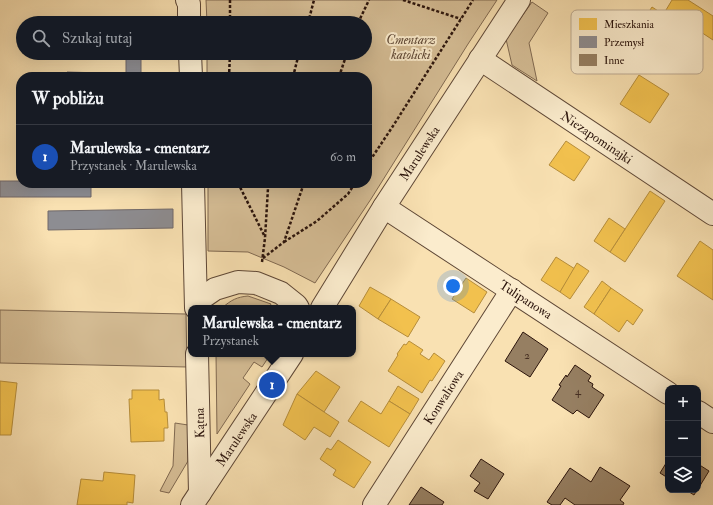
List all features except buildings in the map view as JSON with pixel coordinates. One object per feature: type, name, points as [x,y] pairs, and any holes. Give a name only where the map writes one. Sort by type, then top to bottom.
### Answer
[{"type":"street","points":[[187,0],[189,4],[190,16]]},
{"type":"street","name":"Marulewska","points":[[324,305],[384,207],[519,0]]},
{"type":"street","name":"Niezapominajki","points":[[480,59],[713,214]]},
{"type":"street","points":[[190,60],[191,72]]},
{"type":"street","points":[[193,188],[196,305]]},
{"type":"street","name":"Tulipanowa","points":[[384,207],[665,390]]},
{"type":"street","points":[[196,305],[215,289],[238,282],[256,283],[281,293],[296,305]]},
{"type":"street","name":"Konwaliowa","points":[[374,505],[512,290]]},
{"type":"street","name":"Kątna","points":[[196,499],[197,357]]},
{"type":"street","name":"Marulewska","points":[[196,499],[290,357]]},
{"type":"street","points":[[701,414],[713,422]]},
{"type":"path","points":[[230,0],[230,16]]},
{"type":"path","points":[[310,16],[314,0]]},
{"type":"path","points":[[361,16],[369,0]]},
{"type":"path","points":[[403,0],[460,19]]},
{"type":"path","points":[[372,158],[473,0]]},
{"type":"path","points":[[230,60],[230,72]]},
{"type":"path","points":[[294,72],[297,60]]},
{"type":"path","points":[[341,72],[345,60]]},
{"type":"path","points":[[240,188],[265,238]]},
{"type":"path","points":[[256,283],[263,258],[268,188]]},
{"type":"path","points":[[284,242],[302,188]]},
{"type":"path","points":[[263,258],[284,242],[317,221],[348,194],[352,188]]},
{"type":"green space","name":"Cmentarz katolicki","points":[[206,0],[497,0],[371,199],[315,283],[284,267],[248,252],[208,251],[208,188],[372,188],[372,72],[207,72],[207,60],[372,60],[372,16],[207,16]]},
{"type":"green space","points":[[532,2],[548,13],[529,43],[537,81],[512,65],[506,39]]},
{"type":"green space","points":[[248,296],[271,304],[226,305],[234,299]]},
{"type":"green space","points":[[0,310],[186,314],[187,367],[0,363]]},
{"type":"green space","points":[[216,357],[268,357],[262,367],[254,362],[243,378],[250,384],[217,434]]},
{"type":"green space","points":[[175,423],[188,425],[188,461],[169,493],[160,491],[173,466]]},
{"type":"place","name":"Marulewska - cmentarz","points":[[272,385]]}]
